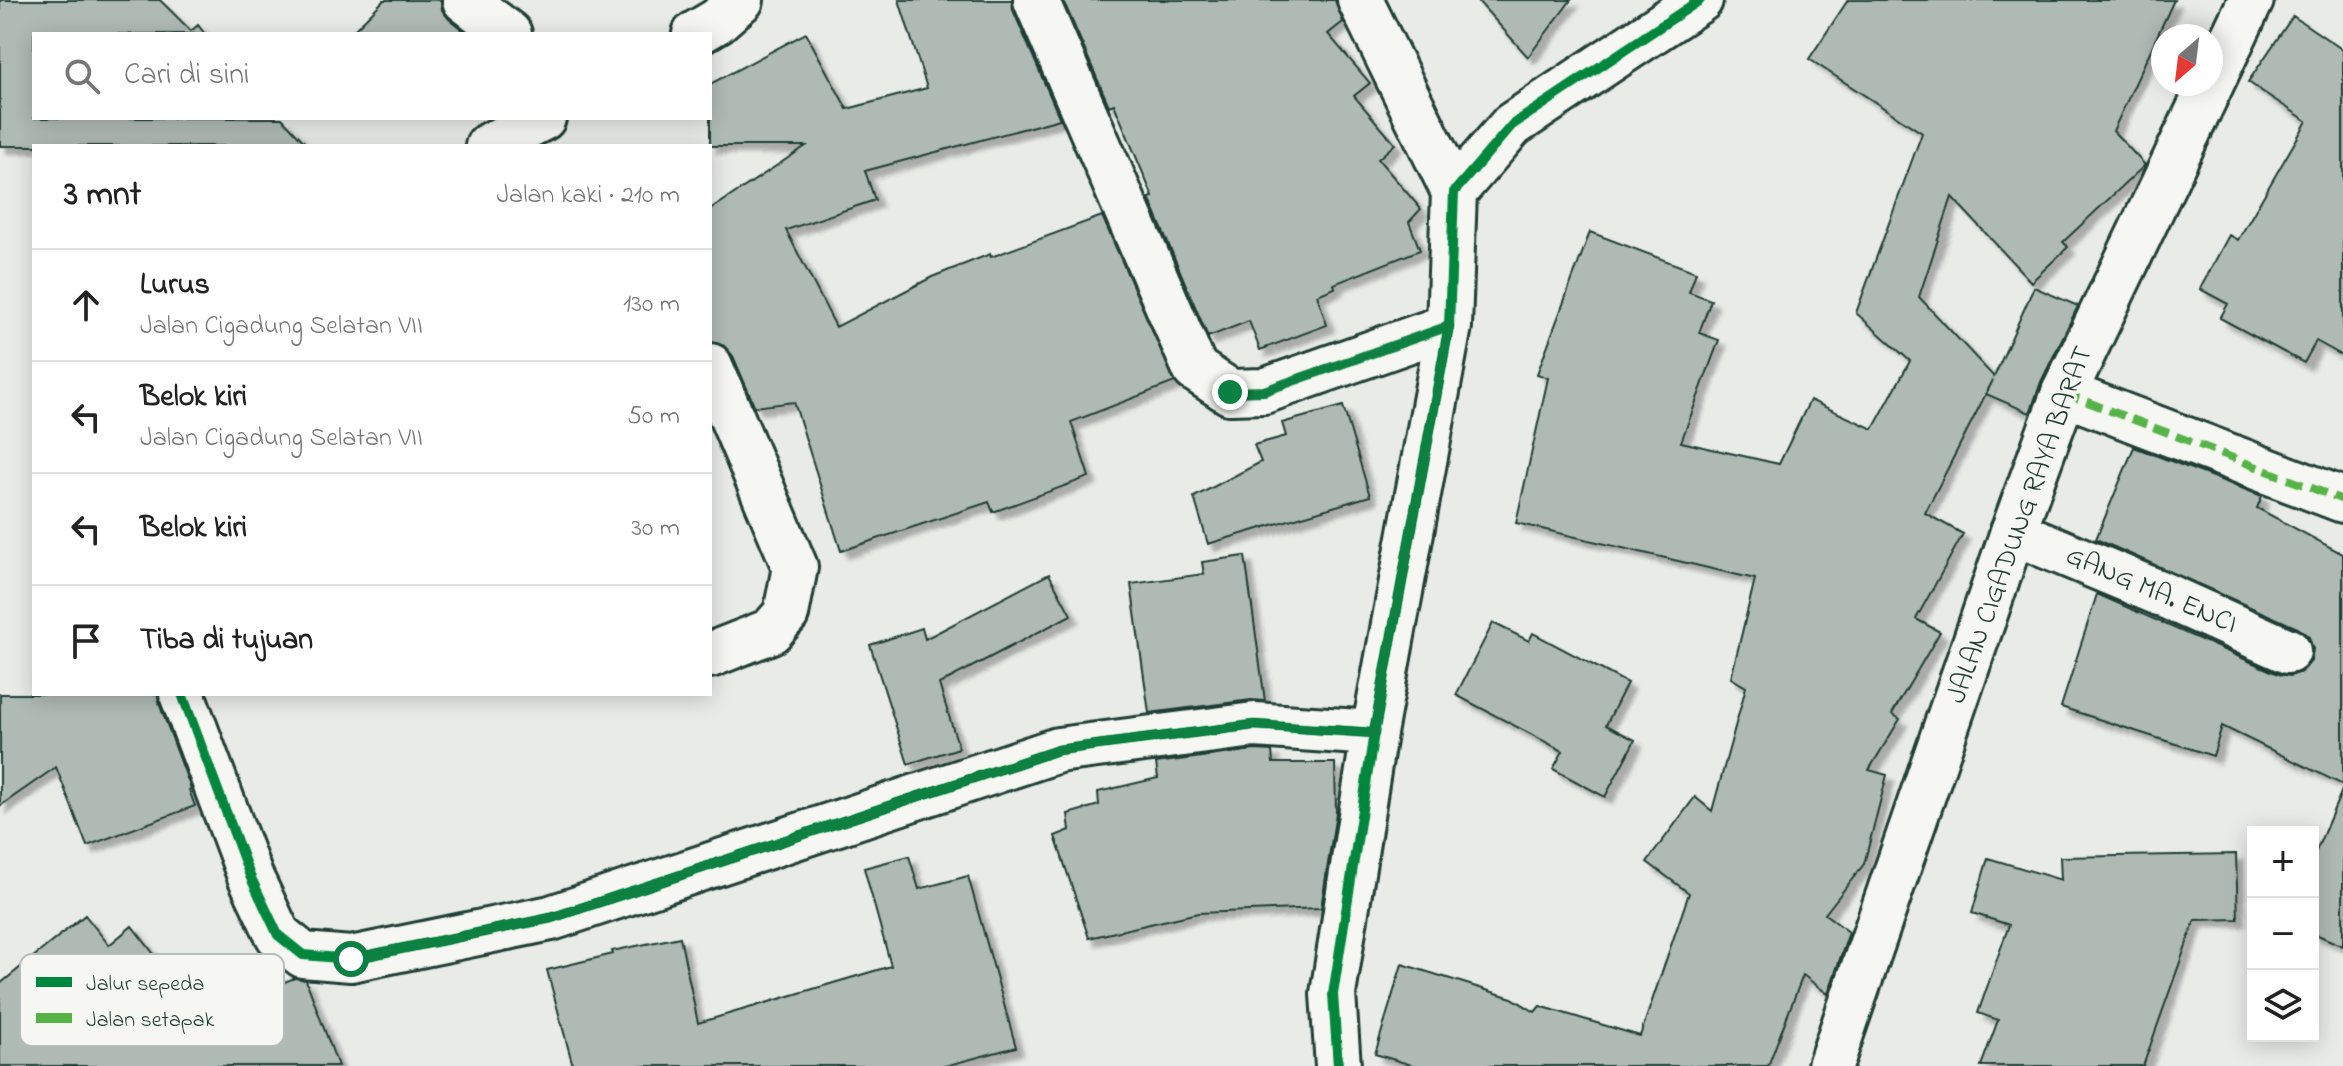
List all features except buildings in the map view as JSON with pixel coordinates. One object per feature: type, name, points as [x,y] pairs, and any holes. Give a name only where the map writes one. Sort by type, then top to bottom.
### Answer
[{"type":"street","points":[[465,0],[506,32]]},
{"type":"street","points":[[698,32],[741,0]]},
{"type":"street","points":[[1036,0],[1195,369],[1230,392],[1264,391],[1449,326]]},
{"type":"street","points":[[1338,1066],[1333,994],[1374,733],[1449,326],[1454,192],[1360,0]]},
{"type":"street","points":[[1454,192],[1512,125],[1700,0]]},
{"type":"street","name":"JALAN CIGADUNG RAYA BARAT","points":[[1830,1066],[2013,532],[2064,393],[2251,0]]},
{"type":"street","points":[[495,144],[547,128]]},
{"type":"street","points":[[712,371],[795,567],[786,614],[771,631],[712,654]]},
{"type":"street","points":[[2064,393],[2343,500]]},
{"type":"street","name":"GANG MA. ENCI","points":[[2013,532],[2288,651]]},
{"type":"street","points":[[183,696],[250,876],[278,935],[303,955],[351,959],[551,918],[1058,750],[1254,725],[1374,733]]},
{"type":"marked path","points":[[2064,393],[2343,500]]},
{"type":"cycle path","points":[[1338,1066],[1333,994],[1374,733],[1449,326],[1454,192],[1512,125],[1700,0]]},
{"type":"cycle path","points":[[183,696],[250,876],[278,935],[303,955],[351,959],[551,918],[1058,750],[1254,725],[1374,733]]},
{"type":"route","points":[[351,959],[551,918],[1058,750],[1254,725],[1374,733],[1449,326],[1264,391],[1230,392]]}]
